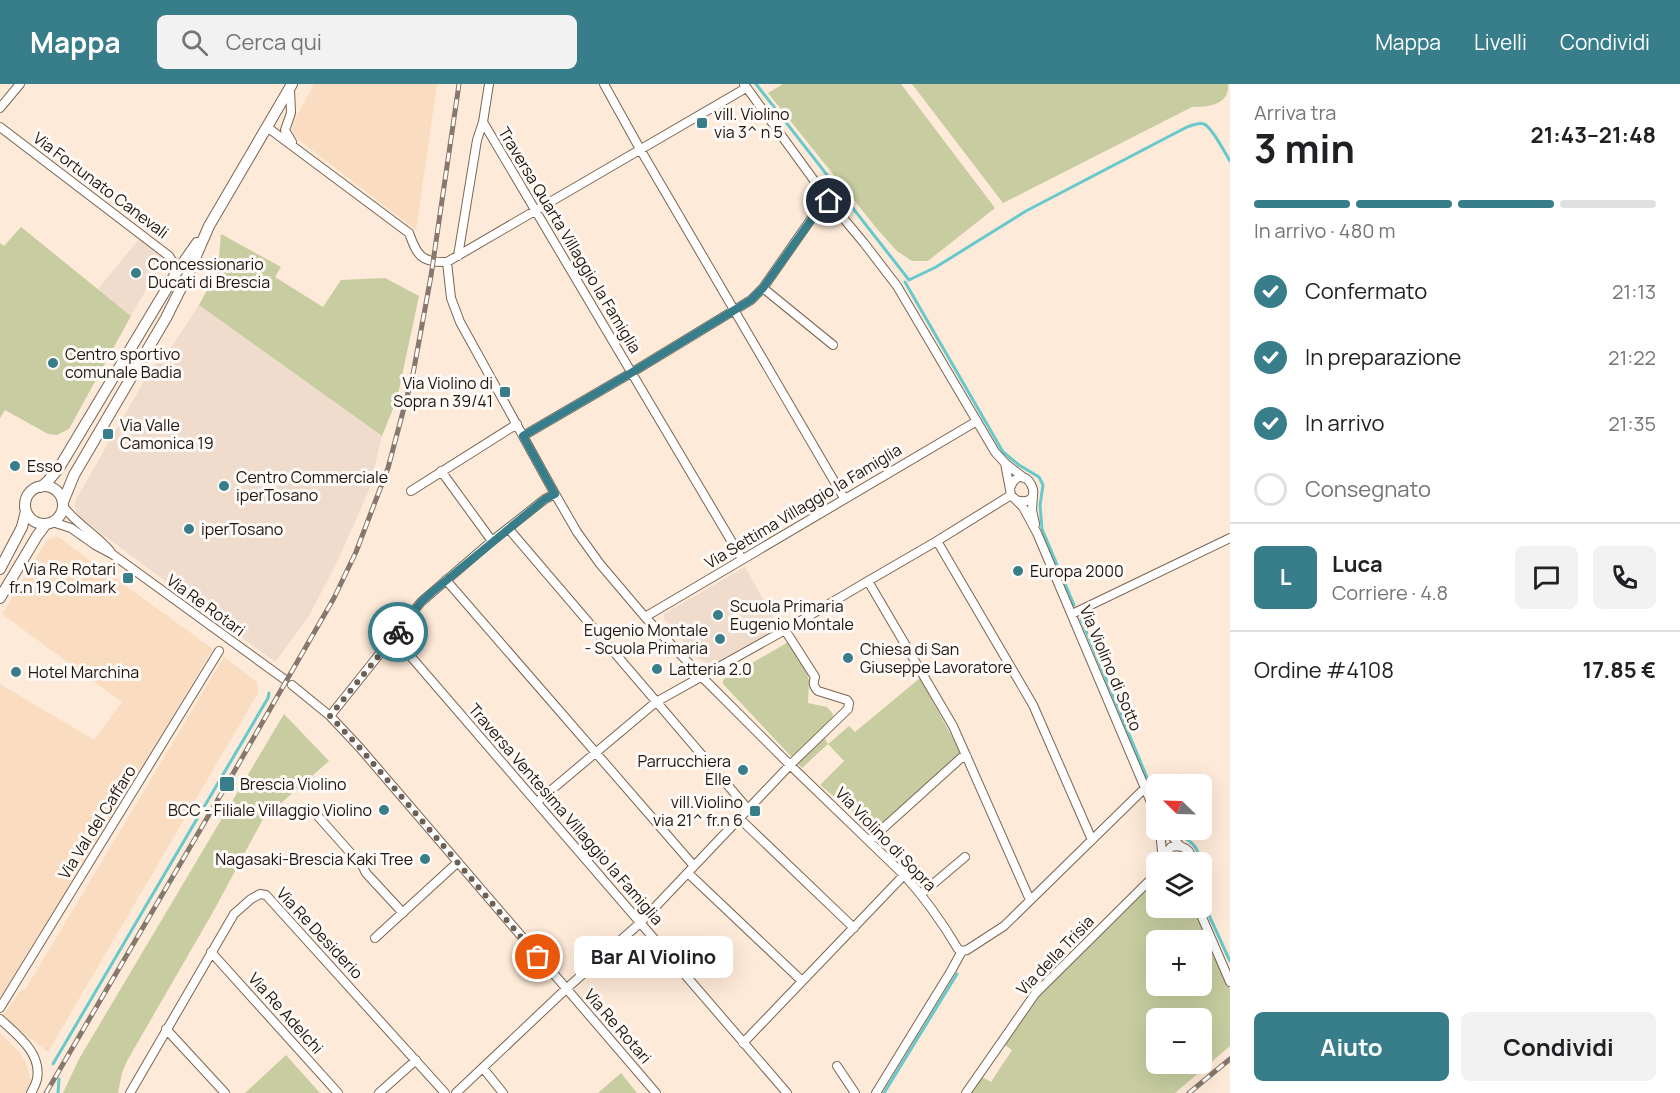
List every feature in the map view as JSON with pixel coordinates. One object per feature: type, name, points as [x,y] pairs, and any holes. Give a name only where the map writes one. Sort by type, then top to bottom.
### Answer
[{"type":"main road","points":[[41,487],[60,468],[176,273],[209,226],[290,85]]},
{"type":"main road","points":[[0,598],[37,536],[49,523],[60,516],[74,475],[166,318],[209,226]]},
{"type":"main road","points":[[0,569],[22,527],[28,495],[36,488],[51,488],[55,490],[63,504]]},
{"type":"main road","points":[[26,511],[32,520],[49,523]]},
{"type":"street","points":[[0,108],[20,84]]},
{"type":"street","points":[[458,256],[477,140],[483,122],[489,84]]},
{"type":"street","points":[[603,84],[844,498]]},
{"type":"street","points":[[290,85],[291,113],[285,130],[299,151]]},
{"type":"street","points":[[267,127],[410,233],[417,252],[429,260],[447,262],[745,86]]},
{"type":"street","name":"Via Violino di Sotto","points":[[745,86],[829,201],[897,286],[995,452],[1005,463],[1033,484],[1032,510],[1037,533]]},
{"type":"street","name":"Traversa Quarta Villaggio la Famiglia","points":[[483,122],[742,559]]},
{"type":"street","name":"Via Fortunato Canevali","points":[[0,128],[168,256],[176,273]]},
{"type":"street","points":[[523,436],[751,300],[763,288],[821,206],[829,201]]},
{"type":"street","points":[[447,262],[449,284],[456,311],[578,532],[600,564],[645,616],[790,765]]},
{"type":"street","points":[[763,288],[833,345]]},
{"type":"street","name":"Via Settima Villaggio la Famiglia","points":[[645,616],[977,421]]},
{"type":"street","points":[[411,491],[517,424]]},
{"type":"street","name":"Via Violino di Sotto","points":[[1005,463],[1012,494],[1023,507],[1037,533],[1145,788]]},
{"type":"street","points":[[441,471],[492,541]]},
{"type":"street","points":[[537,802],[656,702],[938,541],[1012,494],[1016,479],[1024,478]]},
{"type":"street","points":[[1012,494],[1019,501],[1027,501],[1034,492]]},
{"type":"street","points":[[330,716],[421,602],[508,528],[545,499],[555,494]]},
{"type":"street","name":"Via Re Rotari","points":[[63,504],[72,517],[99,538],[112,554]]},
{"type":"street","name":"Via Re Rotari","points":[[49,523],[71,528],[112,554],[284,679]]},
{"type":"street","points":[[508,528],[748,809]]},
{"type":"street","points":[[1072,614],[1230,538]]},
{"type":"street","points":[[938,541],[1033,705],[1092,840]]},
{"type":"street","points":[[446,580],[596,753],[691,870],[802,981]]},
{"type":"street","points":[[868,580],[952,726],[1030,900]]},
{"type":"street","points":[[456,1093],[640,923],[790,765],[849,709],[847,700],[814,688],[814,677],[785,630]]},
{"type":"street","name":"Traversa Ventesima Villaggio la Famiglia","points":[[394,637],[787,1093]]},
{"type":"street","name":"Via Val del Caffaro","points":[[0,1008],[219,651]]},
{"type":"street","name":"Via Re Rotari","points":[[292,685],[330,716],[360,748],[656,1093]]},
{"type":"street","points":[[869,841],[961,758],[967,757]]},
{"type":"street","name":"Via Violino di Sopra","points":[[790,765],[904,875],[921,894],[962,951]]},
{"type":"street","points":[[876,1093],[962,951],[1004,926],[1145,788]]},
{"type":"street","points":[[316,814],[402,913]]},
{"type":"street","points":[[740,819],[854,928]]},
{"type":"street","points":[[1175,840],[1189,852]]},
{"type":"street","points":[[1167,852],[1171,847],[1180,846]]},
{"type":"street","name":"Via Violino di Sopra","points":[[921,894],[965,857]]},
{"type":"street","points":[[375,938],[458,862]]},
{"type":"street","points":[[743,1043],[904,875]]},
{"type":"street","name":"Via della Trisia","points":[[966,1093],[1035,994],[1146,884]]},
{"type":"street","name":"Via Re Desiderio","points":[[130,1093],[234,914],[260,894],[266,896],[445,1093]]},
{"type":"street","points":[[1202,918],[1230,982]]},
{"type":"street","name":"Via Re Adelchi","points":[[211,952],[338,1093]]},
{"type":"street","points":[[0,1019],[27,1045],[36,1060],[37,1079],[31,1093]]},
{"type":"street","points":[[166,1029],[225,1093]]},
{"type":"street","points":[[379,1093],[416,1060]]},
{"type":"street","points":[[837,1066],[855,1093]]},
{"type":"street","points":[[483,1068],[503,1093]]},
{"type":"shaded area","points":[[314,84],[437,84],[416,230],[295,137],[293,123]]},
{"type":"shaded area","points":[[140,238],[164,259],[131,316],[98,289]]},
{"type":"shaded area","points":[[199,305],[382,436],[369,490],[339,558],[309,616],[275,662],[79,517],[75,508],[75,501],[152,367],[169,351]]},
{"type":"shaded area","points":[[57,536],[213,649],[0,1007],[0,684],[94,740],[122,702],[2,614],[44,545],[49,539]]},
{"type":"shaded area","name":"Scuola Primaria Eugenio Montale","points":[[745,567],[779,628],[717,664],[705,662],[698,658],[664,619],[664,614]]},
{"type":"shaded area","points":[[224,657],[257,682],[258,693],[48,1052],[2,1017],[22,989],[25,990]]},
{"type":"shaded area","points":[[0,1033],[25,1061],[31,1081],[28,1093],[0,1093]]},
{"type":"green space","points":[[783,84],[901,84],[995,208],[928,261],[912,261],[897,251],[878,230],[768,93]]},
{"type":"green space","points":[[912,84],[1228,84],[1228,91],[1225,97],[1216,104],[1192,107],[1003,203]]},
{"type":"green space","name":"Centro sportivo comunale Badia","points":[[21,227],[131,316],[69,429],[57,435],[48,434],[5,410],[0,418],[0,243],[4,246]]},
{"type":"green space","points":[[221,234],[281,267],[275,277],[323,307],[341,280],[385,278],[419,296],[397,399],[382,436],[199,305],[218,270]]},
{"type":"green space","points":[[790,641],[807,672],[808,703],[827,707],[833,714],[832,720],[822,733],[828,744],[802,768],[723,684],[726,678]]},
{"type":"green space","points":[[920,678],[962,755],[875,830],[820,785],[844,761],[828,744],[849,726],[855,732]]},
{"type":"green space","points":[[284,714],[329,761],[263,819],[213,912],[127,1061],[118,1093],[63,1093],[79,1059]]},
{"type":"green space","points":[[1146,889],[1146,918],[1198,918],[1204,930],[1146,930],[1146,996],[1212,996],[1212,948],[1230,989],[1230,1046],[1212,1061],[1212,1008],[1146,1008],[1146,1074],[1197,1074],[1175,1093],[972,1093],[982,1077],[991,1082],[1012,1050],[1005,1045],[1020,1019],[1038,996]]},
{"type":"green space","points":[[286,1055],[320,1093],[245,1093]]},
{"type":"green space","points":[[621,1073],[637,1093],[598,1093]]},
{"type":"waterway","points":[[756,84],[909,280],[936,267],[1026,211],[1192,125],[1207,126],[1230,161]]},
{"type":"waterway","points":[[905,282],[1003,452],[1039,477],[1043,485],[1040,505],[1042,529],[1074,605]]},
{"type":"waterway","points":[[1081,619],[1146,775]]},
{"type":"waterway","points":[[53,1064],[269,693]]},
{"type":"waterway","points":[[1188,840],[1198,852]]},
{"type":"waterway","points":[[1210,918],[1230,961]]},
{"type":"waterway","points":[[884,1093],[957,974]]},
{"type":"waterway","points":[[58,1093],[59,1079]]},
{"type":"railway","points":[[46,1093],[334,598],[356,552],[388,468],[413,374],[431,276],[459,84]]},
{"type":"railway","points":[[1189,1093],[1230,1059]]},
{"type":"way so far","points":[[398,632],[330,716],[360,748],[538,957]]},
{"type":"place","name":"vill. Violino via 3^ n 5","points":[[702,123]]},
{"type":"place","name":"Concessionario Ducati di Brescia","points":[[136,273]]},
{"type":"place","name":"Centro sportivo comunale Badia","points":[[53,363]]},
{"type":"place","name":"Via Violino di Sopra n 39/41","points":[[505,392]]},
{"type":"place","name":"Via Valle Camonica 19","points":[[108,434]]},
{"type":"place","name":"Esso","points":[[15,466]]},
{"type":"place","name":"Centro Commerciale iperTosano","points":[[224,486]]},
{"type":"place","name":"iperTosano","points":[[189,529]]},
{"type":"place","name":"Europa 2000","points":[[1018,571]]},
{"type":"place","name":"Via Re Rotari fr.n 19 Colmark","points":[[128,578]]},
{"type":"place","name":"Scuola Primaria Eugenio Montale","points":[[718,615]]},
{"type":"place","name":"Eugenio Montale - Scuola Primaria","points":[[720,639]]},
{"type":"place","name":"Chiesa di San Giuseppe Lavoratore","points":[[848,658]]},
{"type":"place","name":"Latteria 2.0","points":[[657,669]]},
{"type":"place","name":"Hotel Marchina","points":[[16,672]]},
{"type":"place","name":"Parrucchiera Elle","points":[[743,770]]},
{"type":"place","name":"Brescia Violino","points":[[227,784]]},
{"type":"place","name":"BCC - Filiale Villaggio Violino","points":[[384,810]]},
{"type":"place","name":"vill.Violino via 21^ fr.n 6","points":[[755,811]]},
{"type":"place","name":"Nagasaki-Brescia Kaki Tree","points":[[425,859]]},
{"type":"place","name":"Bar Al Violino","points":[[538,957]]},
{"type":"route","points":[[398,632],[421,602],[431,593],[492,541],[545,499],[555,494],[523,436],[751,300],[763,288],[821,206],[829,201]]}]
